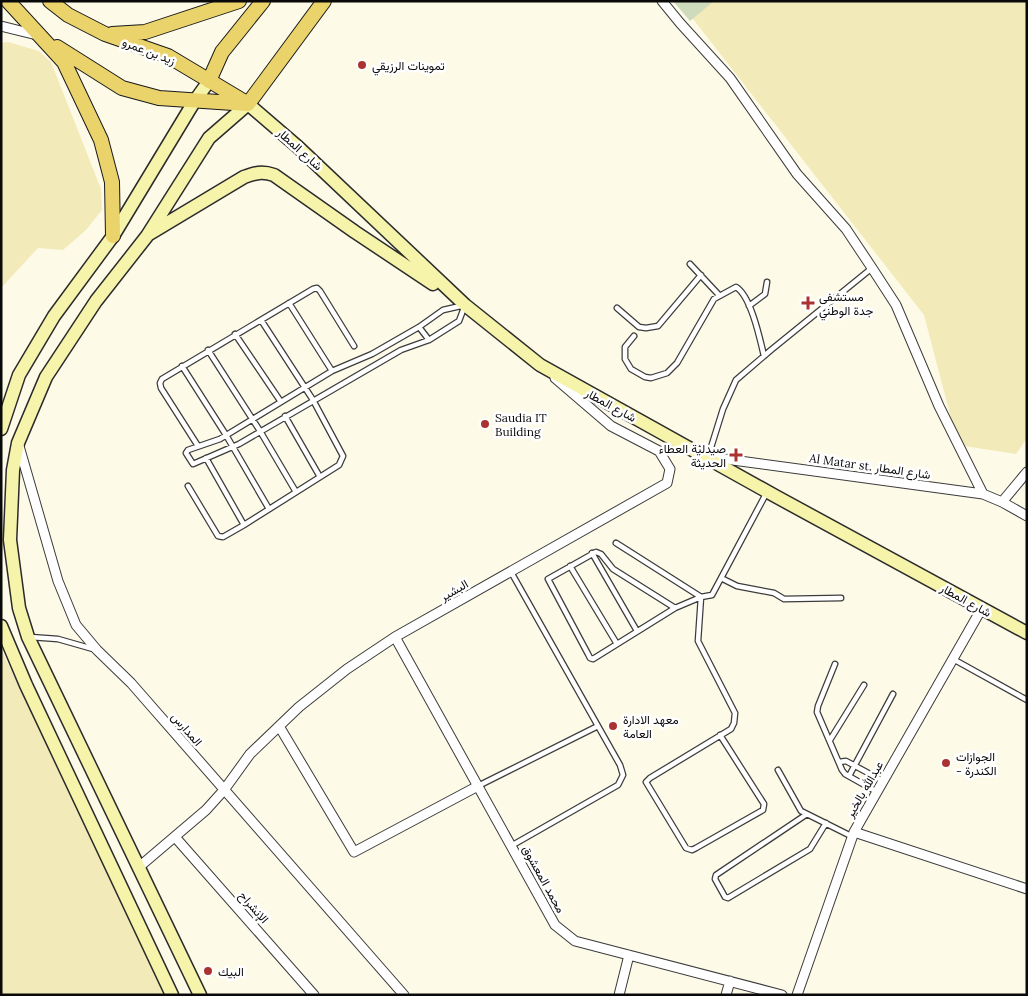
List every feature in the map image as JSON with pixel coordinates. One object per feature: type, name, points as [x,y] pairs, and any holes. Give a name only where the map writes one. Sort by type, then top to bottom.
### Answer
[{"type":"main road","points":[[8,1],[64,62],[101,140],[112,182],[113,236]]},
{"type":"main road","name":"زيد بن عمرو","points":[[50,1],[68,15],[105,34],[168,56],[248,104]]},
{"type":"main road","points":[[105,34],[145,32],[239,1]]},
{"type":"main road","points":[[1,429],[19,374],[54,316],[113,236],[209,80],[222,52],[263,1]]},
{"type":"main road","points":[[200,995],[28,637],[20,608],[10,540],[13,470],[18,443],[46,376],[96,301],[147,236],[209,138],[248,104],[324,1]]},
{"type":"main road","points":[[38,35],[122,88],[160,98],[194,102],[248,104]]},
{"type":"main road","name":"شارع المطار","points":[[248,104],[298,147],[465,305],[540,365],[767,492],[1027,633]]},
{"type":"main road","points":[[147,236],[244,177],[257,172],[266,172],[274,175],[465,305]]},
{"type":"main road","points":[[1,626],[26,685],[172,995]]},
{"type":"street","points":[[662,1],[730,78],[797,174],[846,229],[872,268],[896,305],[939,406],[983,494]]},
{"type":"street","points":[[1,26],[38,35]]},
{"type":"street","name":"البشير","points":[[139,867],[206,810],[224,790],[250,754],[279,726],[299,707],[347,669],[395,638],[667,483],[670,469],[659,451],[611,426],[540,365]]},
{"type":"street","name":"المدارس","points":[[18,443],[58,581],[76,625],[97,650],[131,683],[400,993]]},
{"type":"street","name":"Al Matar st. شارع المطار","points":[[706,457],[983,494],[1027,516]]},
{"type":"street","points":[[1002,502],[1027,472]]},
{"type":"street","name":"عبدالله بالخير","points":[[797,995],[853,835],[982,608]]},
{"type":"street","name":"محمد المعشوق","points":[[395,638],[555,925],[575,942],[782,995]]},
{"type":"street","points":[[279,726],[354,852],[478,786]]},
{"type":"street","points":[[853,835],[1027,889]]},
{"type":"street","name":"الإنشراح","points":[[175,837],[314,995]]},
{"type":"street","points":[[619,995],[629,956]]},
{"type":"street","points":[[726,995],[730,981]]},
{"type":"lane","points":[[690,264],[719,296]]},
{"type":"lane","points":[[706,457],[734,384],[764,356],[872,268]]},
{"type":"lane","points":[[617,308],[639,327],[658,326],[701,275]]},
{"type":"lane","points":[[749,306],[765,294],[767,282]]},
{"type":"lane","points":[[634,336],[626,345],[624,354],[628,366],[644,377],[651,378],[667,373],[677,363],[714,299],[735,287],[738,288],[749,306],[764,356]]},
{"type":"lane","points":[[198,446],[161,388],[162,378],[317,288],[354,346]]},
{"type":"lane","points":[[289,303],[332,371]]},
{"type":"lane","points":[[465,305],[459,321],[429,340],[401,350],[232,447],[196,463],[190,462],[186,451],[226,435],[332,371],[372,354],[419,327],[442,310],[465,305]]},
{"type":"lane","points":[[188,486],[218,536],[223,537],[339,465],[343,456],[313,400],[261,320]]},
{"type":"lane","points":[[419,327],[429,340]]},
{"type":"lane","points":[[235,334],[281,402]]},
{"type":"lane","points":[[208,350],[260,431],[296,492]]},
{"type":"lane","points":[[372,354],[378,363]]},
{"type":"lane","points":[[182,366],[226,435],[269,509]]},
{"type":"lane","points":[[285,416],[320,477]]},
{"type":"lane","points":[[206,458],[244,525]]},
{"type":"lane","points":[[675,608],[613,569],[601,554],[596,552],[548,579],[590,658],[593,659],[675,608],[700,596],[712,595],[767,492]]},
{"type":"lane","points":[[616,543],[700,596]]},
{"type":"lane","points":[[592,553],[637,631]]},
{"type":"lane","points":[[570,566],[617,644]]},
{"type":"lane","points":[[511,572],[620,765],[622,775],[618,785],[511,846]]},
{"type":"lane","points":[[722,578],[737,586],[774,593],[784,599],[841,598]]},
{"type":"lane","points":[[700,596],[698,641],[735,713],[734,723],[731,729],[720,735],[650,778],[646,782],[686,848],[692,850],[763,810],[764,804],[720,735]]},
{"type":"lane","points":[[28,637],[58,639],[97,650]]},
{"type":"lane","points":[[953,659],[1027,700]]},
{"type":"lane","points":[[835,664],[817,709],[842,770],[877,792]]},
{"type":"lane","points":[[830,740],[864,684]]},
{"type":"lane","points":[[849,776],[893,694]]},
{"type":"lane","points":[[478,786],[598,726]]},
{"type":"lane","points":[[839,762],[846,760],[883,781]]},
{"type":"lane","points":[[778,770],[801,811],[853,835]]},
{"type":"lane","points":[[807,814],[716,875],[715,879],[725,897],[728,898],[810,848],[826,823]]},
{"type":"sand","points":[[679,1],[1027,1],[1027,438],[1016,454],[958,445],[924,315]]},
{"type":"sand","points":[[8,42],[39,51],[51,62],[101,189],[102,210],[86,230],[63,250],[38,248],[1,288],[1,43]]},
{"type":"sand","points":[[1,649],[143,947],[166,995],[1,995]]},
{"type":"green space","points":[[673,1],[714,1],[690,21]]},
{"type":"place","name":"تموينات الرزيقي","points":[[362,65]]},
{"type":"place","name":"مستشفى جدة الوطني","points":[[808,303]]},
{"type":"place","name":"Saudia IT Building","points":[[485,424]]},
{"type":"place","name":"صيدلية العطاء الحديثة","points":[[736,455]]},
{"type":"place","name":"معهد الادارة العامة","points":[[613,726]]},
{"type":"place","name":"الجوازات - الكندرة","points":[[946,763]]},
{"type":"place","name":"البيك","points":[[208,971]]}]
